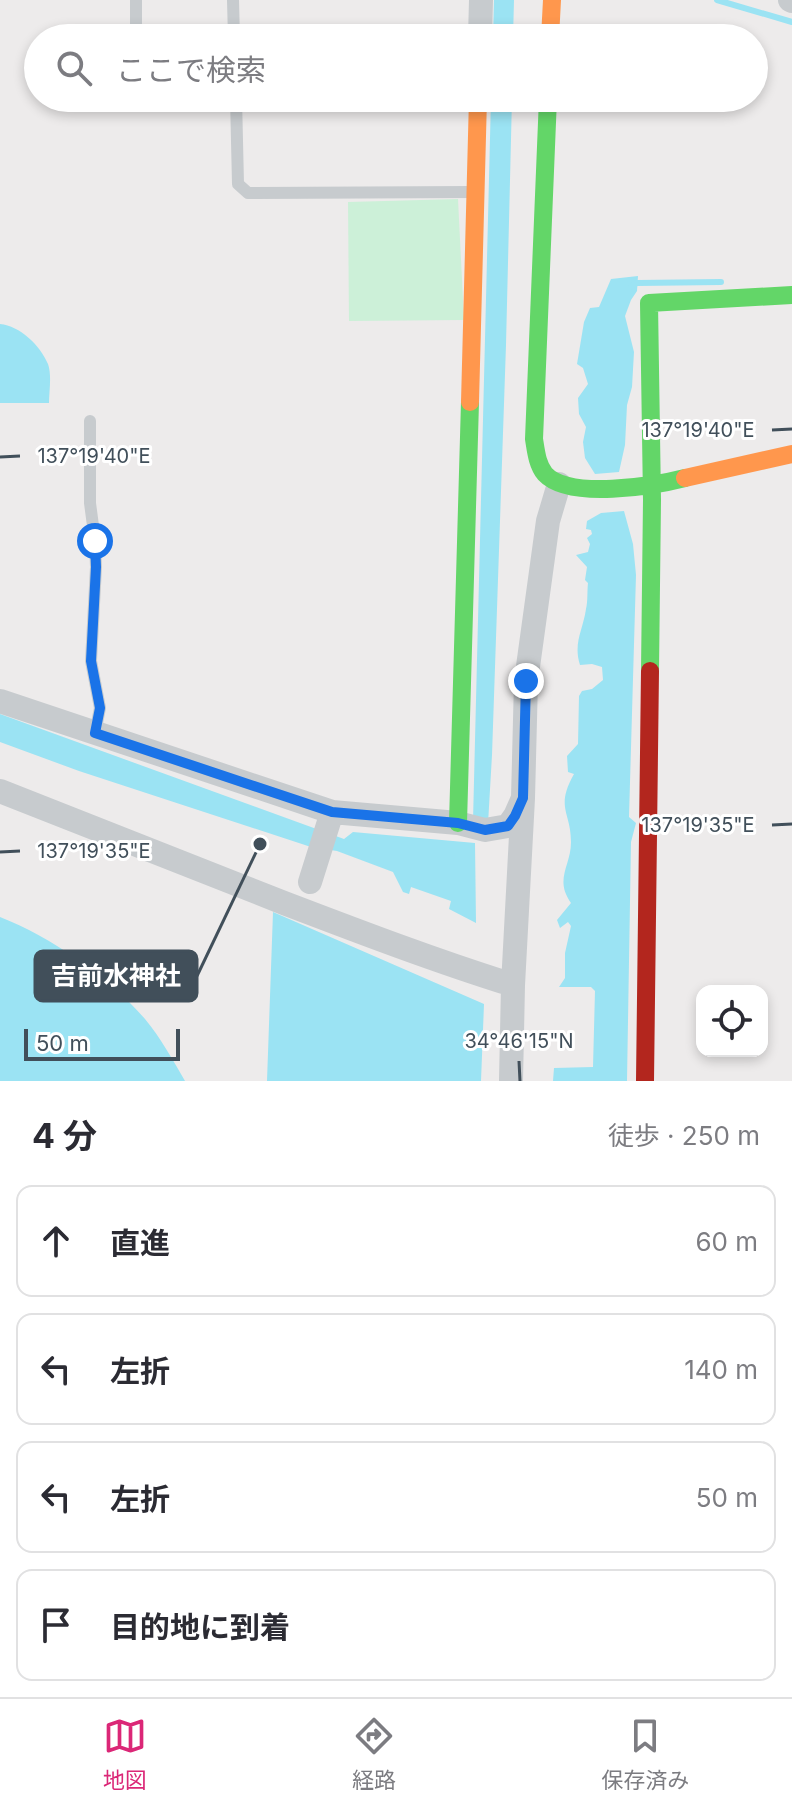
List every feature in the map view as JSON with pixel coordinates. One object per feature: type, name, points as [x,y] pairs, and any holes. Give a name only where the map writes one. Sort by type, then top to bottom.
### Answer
[{"type":"street","points":[[480,24],[481,0]]},
{"type":"street","points":[[551,24],[552,0]]},
{"type":"street","points":[[458,823],[478,112]]},
{"type":"street","points":[[547,112],[534,439],[538,462],[546,475],[559,484],[587,489],[652,486],[792,454]]},
{"type":"street","points":[[645,1081],[652,486],[649,303],[792,295]]},
{"type":"street","points":[[511,1081],[526,681],[548,521],[559,484]]},
{"type":"street","points":[[0,701],[332,812],[458,823],[485,830],[508,826],[523,798]]},
{"type":"street","points":[[0,791],[320,916],[513,985]]},
{"type":"street","points":[[310,882],[332,812]]},
{"type":"lane","points":[[136,0],[136,24]]},
{"type":"lane","points":[[233,0],[234,24]]},
{"type":"lane","points":[[236,112],[238,184],[248,193],[475,192]]},
{"type":"lane","points":[[90,421],[90,503],[96,567],[91,661],[100,708],[95,733]]},
{"type":"green space","points":[[458,199],[464,320],[349,321],[348,202]]},
{"type":"water","points":[[494,0],[514,0],[513,24],[493,24]]},
{"type":"water","points":[[491,112],[512,112],[492,755],[488,824],[473,821]]},
{"type":"water","points":[[638,276],[637,291],[625,316],[634,352],[625,445],[619,472],[595,474],[585,458],[583,442],[586,427],[579,414],[578,398],[588,384],[583,368],[577,364],[584,322],[590,308],[599,307],[611,279]]},
{"type":"water","points":[[0,324],[22,333],[44,357],[50,373],[49,403],[0,403]]},
{"type":"water","points":[[624,511],[633,544],[636,575],[629,817],[636,823],[631,842],[627,1081],[553,1081],[554,1068],[593,1067],[595,991],[591,987],[559,987],[565,978],[565,953],[571,926],[568,922],[560,928],[557,920],[571,903],[564,887],[571,842],[565,802],[574,774],[568,772],[567,756],[578,744],[579,696],[582,691],[592,689],[603,680],[602,667],[580,665],[578,657],[588,583],[585,580],[587,567],[576,555],[588,552],[590,544],[587,538],[592,534],[591,530],[586,529],[587,521],[601,513]]},
{"type":"water","points":[[0,714],[344,839],[353,832],[475,843],[476,923],[449,909],[451,901],[411,887],[409,894],[403,892],[393,872],[337,851],[311,847],[79,771],[0,742]]},
{"type":"water","points":[[273,912],[484,1004],[481,1081],[267,1081]]},
{"type":"water","points":[[0,917],[59,947],[131,1003],[151,1026],[185,1081],[0,1081]]},
{"type":"waterway","points":[[717,0],[792,22]]},
{"type":"waterway","points":[[632,286],[637,283],[721,282]]},
{"type":"traffic: fast","points":[[547,112],[534,439],[539,462],[545,474],[573,487],[612,489],[685,478]]},
{"type":"traffic: fast","points":[[650,671],[652,500],[649,303],[792,295]]},
{"type":"traffic: fast","points":[[458,823],[470,402]]},
{"type":"traffic: slow","points":[[551,24],[552,0]]},
{"type":"traffic: slow","points":[[470,402],[478,112]]},
{"type":"traffic: slow","points":[[685,478],[792,454]]},
{"type":"traffic: jam","points":[[645,1081],[650,671]]},
{"type":"place","name":"吉前水神社","points":[[260,844]]},
{"type":"route","points":[[95,541],[91,661],[100,708],[95,733],[332,812],[458,823],[485,830],[508,826],[523,798],[526,681]]}]
